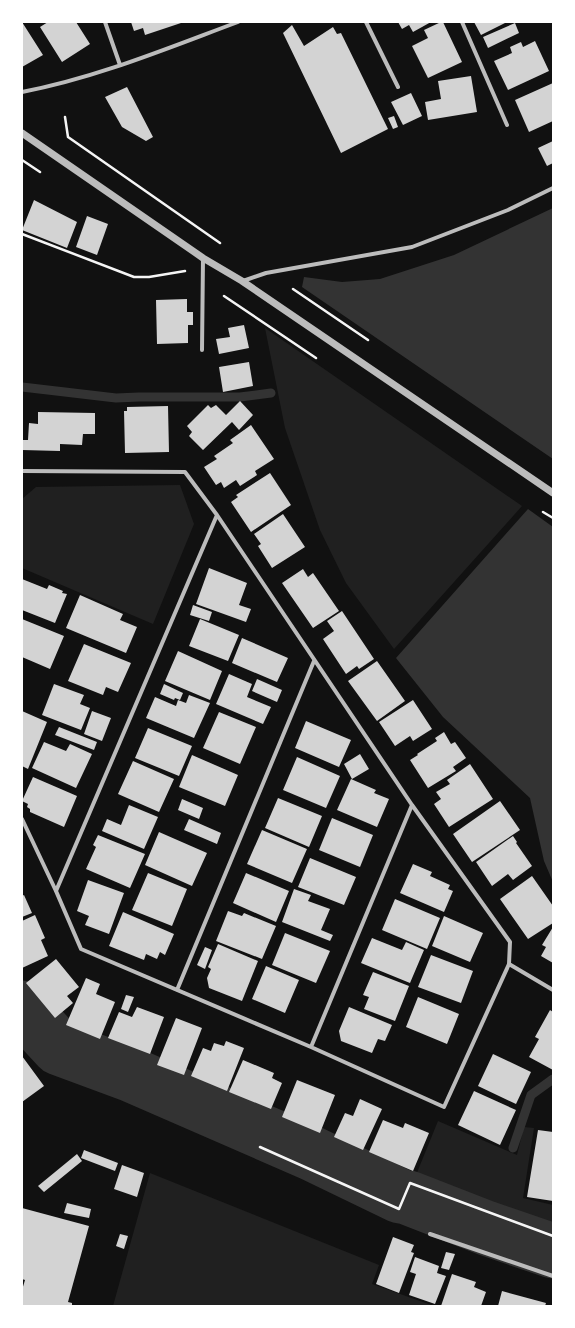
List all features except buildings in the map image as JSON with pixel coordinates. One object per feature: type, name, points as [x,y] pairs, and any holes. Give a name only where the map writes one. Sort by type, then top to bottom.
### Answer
[{"type":"street","points":[[105,22],[120,65]]},
{"type":"street","points":[[22,92],[50,87],[120,65],[238,22]]},
{"type":"street","points":[[366,22],[398,87]]},
{"type":"street","points":[[462,22],[507,125]]},
{"type":"street","points":[[22,132],[203,258],[242,282],[553,493]]},
{"type":"street","points":[[242,282],[266,273],[412,247],[508,210],[553,188]]},
{"type":"street","points":[[202,350],[203,258]]},
{"type":"street","points":[[22,471],[185,472],[218,515],[412,805],[510,942],[509,964],[444,1107],[311,1047],[81,949],[56,891],[22,819]]},
{"type":"street","points":[[56,891],[218,515]]},
{"type":"street","points":[[177,990],[314,660]]},
{"type":"street","points":[[311,1047],[412,805]]},
{"type":"street","points":[[509,964],[553,990]]},
{"type":"street","points":[[430,1234],[553,1276]]},
{"type":"path","points":[[65,117],[68,137],[224,246]]},
{"type":"path","points":[[22,160],[42,173]]},
{"type":"path","points":[[22,234],[134,277],[149,277],[186,271],[182,268]]},
{"type":"path","points":[[203,281],[322,362]]},
{"type":"path","points":[[540,510],[553,518]]},
{"type":"path","points":[[260,1147],[399,1209],[410,1182],[553,1236]]},
{"type":"shaded area","points":[[553,208],[553,459],[302,287],[304,277],[342,282],[380,279],[454,255]]},
{"type":"shaded area","points":[[265,328],[522,506],[394,649],[346,583],[320,530],[285,428]]},
{"type":"shaded area","points":[[180,485],[194,524],[153,624],[22,568],[22,499],[36,487]]},
{"type":"shaded area","points":[[528,509],[553,527],[553,882],[544,861],[530,798],[443,717],[396,658]]},
{"type":"shaded area","points":[[438,1121],[517,1155],[524,1127],[534,1128],[523,1198],[553,1205],[553,1234],[414,1180]]},
{"type":"shaded area","points":[[150,1173],[379,1265],[372,1284],[434,1306],[113,1306]]},
{"type":"waterway","points":[[22,387],[116,398],[240,397],[271,393]]},
{"type":"waterway","points":[[22,1008],[59,1048],[132,1075],[311,1153],[400,1196]]},
{"type":"waterway","points":[[513,1148],[531,1095],[553,1079]]},
{"type":"waterway","points":[[409,1198],[486,1228],[553,1251]]}]
